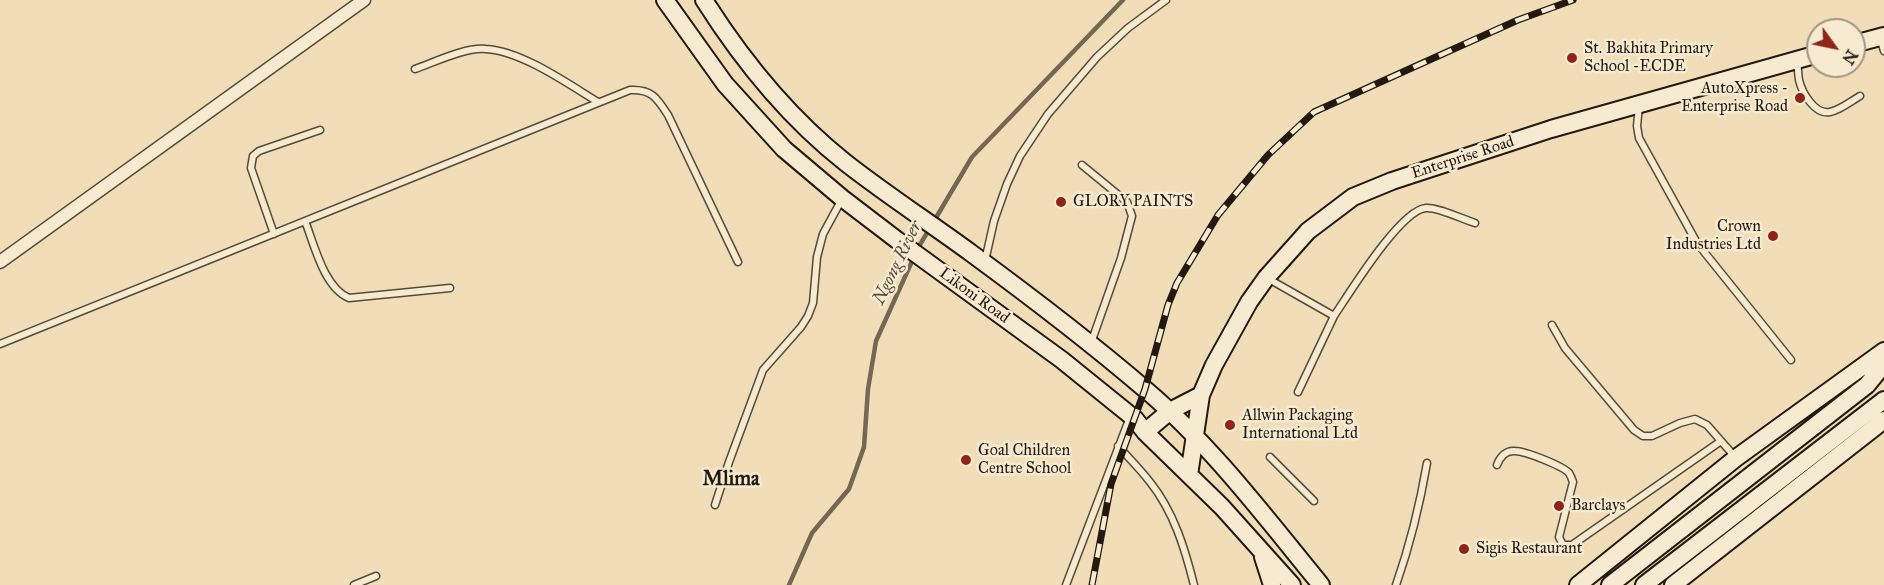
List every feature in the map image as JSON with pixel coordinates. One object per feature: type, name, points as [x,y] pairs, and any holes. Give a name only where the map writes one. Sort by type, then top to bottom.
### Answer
[{"type":"main road","name":"Likoni Road","points":[[665,0],[725,84],[784,148],[842,198],[1062,360],[1130,416],[1222,507],[1292,585]]},
{"type":"main road","name":"Likoni Road","points":[[704,0],[756,72],[798,120],[845,162],[985,263],[1170,411],[1234,480],[1321,585]]},
{"type":"main road","points":[[1866,43],[1883,41]]},
{"type":"main road","name":"Enterprise Road","points":[[1189,475],[1201,395],[1214,365],[1249,302],[1266,278],[1308,231],[1353,197],[1392,181],[1551,129],[1806,57]]},
{"type":"main road","points":[[1578,585],[1736,458],[1884,351]]},
{"type":"main road","points":[[1610,585],[1867,385],[1884,364]]},
{"type":"main road","points":[[1145,432],[1170,411],[1201,395]]},
{"type":"main road","points":[[1644,585],[1884,400]]},
{"type":"main road","points":[[1673,585],[1884,420]]},
{"type":"main road","points":[[1261,550],[1272,585]]},
{"type":"street","points":[[0,261],[364,0]]},
{"type":"lane","points":[[985,263],[994,221],[1007,184],[1020,156],[1048,114],[1097,57],[1128,28],[1166,0]]},
{"type":"lane","points":[[415,69],[463,52],[486,48],[528,60],[598,102]]},
{"type":"lane","points":[[1797,60],[1799,81],[1804,93],[1818,110],[1827,113],[1835,111],[1860,96]]},
{"type":"lane","points":[[0,344],[630,90],[644,89],[658,99],[678,134],[738,262]]},
{"type":"lane","points":[[1639,105],[1637,126],[1639,138],[1697,243],[1791,360]]},
{"type":"lane","points":[[274,234],[251,168],[253,156],[259,151],[320,130]]},
{"type":"lane","points":[[1082,165],[1127,202],[1132,216],[1121,258],[1090,345]]},
{"type":"lane","points":[[715,505],[763,370],[808,316],[813,303],[817,257],[823,234],[842,198]]},
{"type":"lane","points":[[1298,392],[1334,316],[1404,220],[1419,210],[1428,208],[1475,223]]},
{"type":"lane","points":[[305,221],[327,278],[342,296],[349,298],[450,288]]},
{"type":"lane","points":[[1266,278],[1334,316]]},
{"type":"lane","points":[[1552,325],[1565,348],[1634,430],[1643,436],[1652,436],[1695,419],[1707,425],[1736,458]]},
{"type":"lane","points":[[1066,585],[1130,416]]},
{"type":"lane","points":[[1497,465],[1499,459],[1507,452],[1515,450],[1542,459],[1564,469],[1571,475],[1573,482],[1559,537],[1563,545],[1572,545],[1721,441]]},
{"type":"lane","points":[[1118,446],[1150,482],[1168,508],[1185,550],[1194,585]]},
{"type":"lane","points":[[1270,457],[1314,501]]},
{"type":"lane","points":[[1396,585],[1406,557],[1427,463]]},
{"type":"lane","points":[[354,585],[376,576]]},
{"type":"waterway","name":"Ngong River","points":[[789,585],[812,533],[849,489],[864,447],[868,389],[876,341],[918,248],[972,157],[1123,0]]},
{"type":"railway","points":[[1092,585],[1111,484],[1145,389],[1168,305],[1177,283],[1218,215],[1268,155],[1314,112],[1518,20],[1573,0]]},
{"type":"place","name":"St. Bakhita Primary School -ECDE","points":[[1572,58]]},
{"type":"place","name":"AutoXpress - Enterprise Road","points":[[1800,98]]},
{"type":"place","name":"GLORY PAINTS","points":[[1061,202]]},
{"type":"place","name":"Crown Industries Ltd","points":[[1773,236]]},
{"type":"place","name":"Allwin Packaging International Ltd","points":[[1230,425]]},
{"type":"place","name":"Goal Children Centre School","points":[[966,460]]},
{"type":"place","name":"Barclays","points":[[1559,506]]},
{"type":"place","name":"Sigis Restaurant","points":[[1464,549]]},
{"type":"district","name":"Mlima","points":[[731,480]]}]
